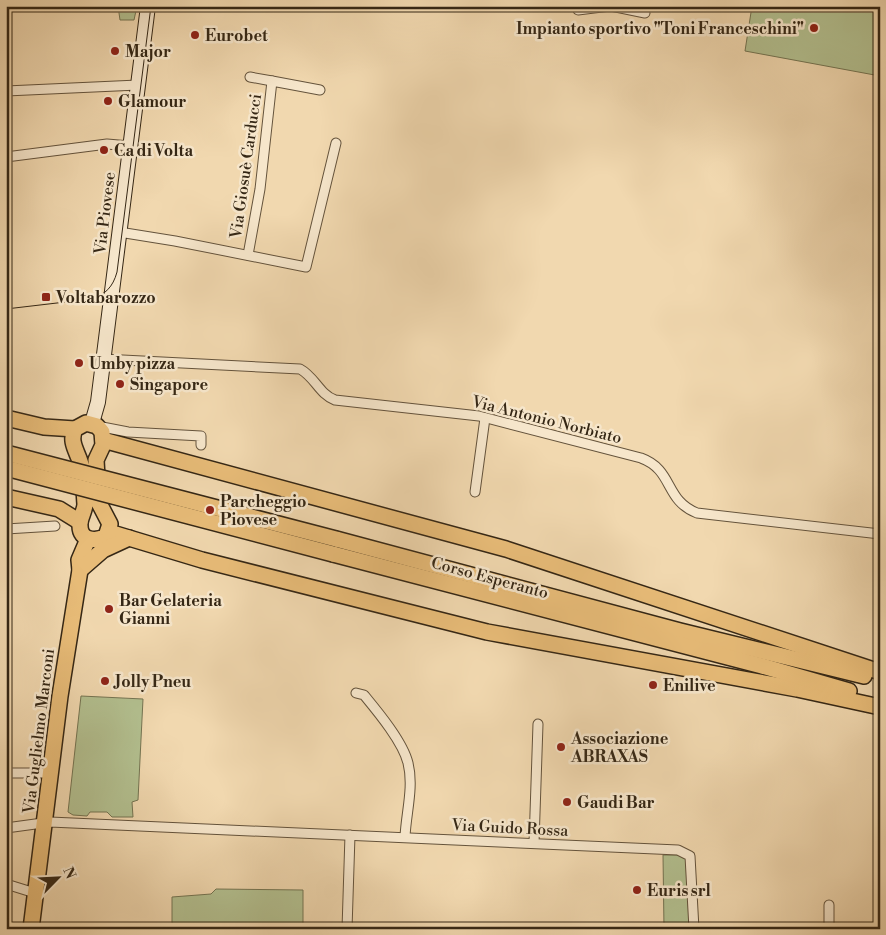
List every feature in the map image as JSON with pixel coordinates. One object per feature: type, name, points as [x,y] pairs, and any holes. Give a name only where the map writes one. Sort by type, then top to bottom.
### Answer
[{"type":"main road","name":"Via Piovese","points":[[109,532],[108,518],[99,502],[96,467],[98,402],[148,6]]},
{"type":"main road","points":[[6,418],[44,427],[75,429],[86,423],[98,430],[506,549],[880,672]]},
{"type":"main road","points":[[75,429],[72,444],[82,469],[85,504],[80,522],[81,532],[88,539],[96,540],[106,536],[109,532],[202,560],[487,632],[787,687],[880,707]]},
{"type":"main road","points":[[6,452],[91,483]]},
{"type":"main road","points":[[6,468],[91,483]]},
{"type":"main road","name":"Corso Esperanto","points":[[91,483],[334,546],[880,680]]},
{"type":"main road","points":[[6,497],[59,509],[80,522]]},
{"type":"main road","points":[[80,570],[103,550],[129,538]]},
{"type":"main road","name":"Via Guglielmo Marconi","points":[[31,929],[50,773],[80,570],[79,560],[88,539]]},
{"type":"main road","name":"Corso Esperanto","points":[[334,546],[880,700]]},
{"type":"street","points":[[578,10],[611,6],[645,13]]},
{"type":"street","name":"Via Giosuè Carducci","points":[[250,77],[320,90]]},
{"type":"street","name":"Via Giosuè Carducci","points":[[248,255],[260,189],[272,81]]},
{"type":"street","points":[[6,92],[138,84]]},
{"type":"street","name":"Via Giosuè Carducci","points":[[119,232],[306,267],[336,143]]},
{"type":"street","points":[[6,157],[107,144],[130,146]]},
{"type":"street","name":"Via Antonio Norbiato","points":[[103,359],[300,369],[307,373],[327,397],[335,400],[485,418],[653,462],[666,479],[676,499],[684,508],[697,513],[880,534]]},
{"type":"street","points":[[475,492],[485,418]]},
{"type":"street","points":[[98,430],[201,436],[201,445]]},
{"type":"street","points":[[6,529],[56,526]]},
{"type":"street","points":[[356,693],[364,694],[376,709],[402,748],[408,763],[410,787],[406,837]]},
{"type":"street","points":[[534,843],[538,724]]},
{"type":"street","points":[[6,772],[50,773]]},
{"type":"street","points":[[6,828],[44,822]]},
{"type":"street","name":"Via Guido Rossa","points":[[44,822],[669,849],[686,852],[690,856],[694,929]]},
{"type":"street","points":[[346,929],[350,835]]},
{"type":"street","points":[[6,884],[35,893]]},
{"type":"street","points":[[829,905],[829,929]]},
{"type":"green space","points":[[118,6],[137,6],[134,20],[120,20]]},
{"type":"green space","name":"Impianto sportivo \"Toni Franceschini\"","points":[[752,6],[880,6],[880,76],[745,51]]},
{"type":"green space","points":[[81,696],[143,699],[138,800],[132,802],[133,817],[112,817],[107,812],[90,812],[87,816],[73,815],[68,812]]},
{"type":"green space","points":[[663,855],[681,855],[687,860],[689,929],[664,929]]},
{"type":"green space","points":[[216,889],[303,890],[303,929],[172,929],[172,897],[211,894]]},
{"type":"green space","points":[[481,924],[614,929],[481,929]]},
{"type":"tram line","points":[[6,309],[91,299],[104,293],[113,282],[117,272],[151,6]]},
{"type":"place","name":"Impianto sportivo \"Toni Franceschini\"","points":[[814,28]]},
{"type":"place","name":"Eurobet","points":[[195,35]]},
{"type":"place","name":"Major","points":[[115,51]]},
{"type":"place","name":"Glamour","points":[[108,101]]},
{"type":"place","name":"Ca di Volta","points":[[104,150]]},
{"type":"place","name":"Voltabarozzo","points":[[46,297]]},
{"type":"place","name":"Umby pizza","points":[[79,363]]},
{"type":"place","name":"Singapore","points":[[120,384]]},
{"type":"place","name":"Parcheggio Piovese","points":[[210,510]]},
{"type":"place","name":"Bar Gelateria Gianni","points":[[109,609]]},
{"type":"place","name":"Jolly Pneu","points":[[105,681]]},
{"type":"place","name":"Enilive","points":[[653,685]]},
{"type":"place","name":"Associazione ABRAXAS","points":[[561,747]]},
{"type":"place","name":"Gaudi Bar","points":[[567,802]]},
{"type":"place","name":"Euris srl","points":[[637,890]]}]
